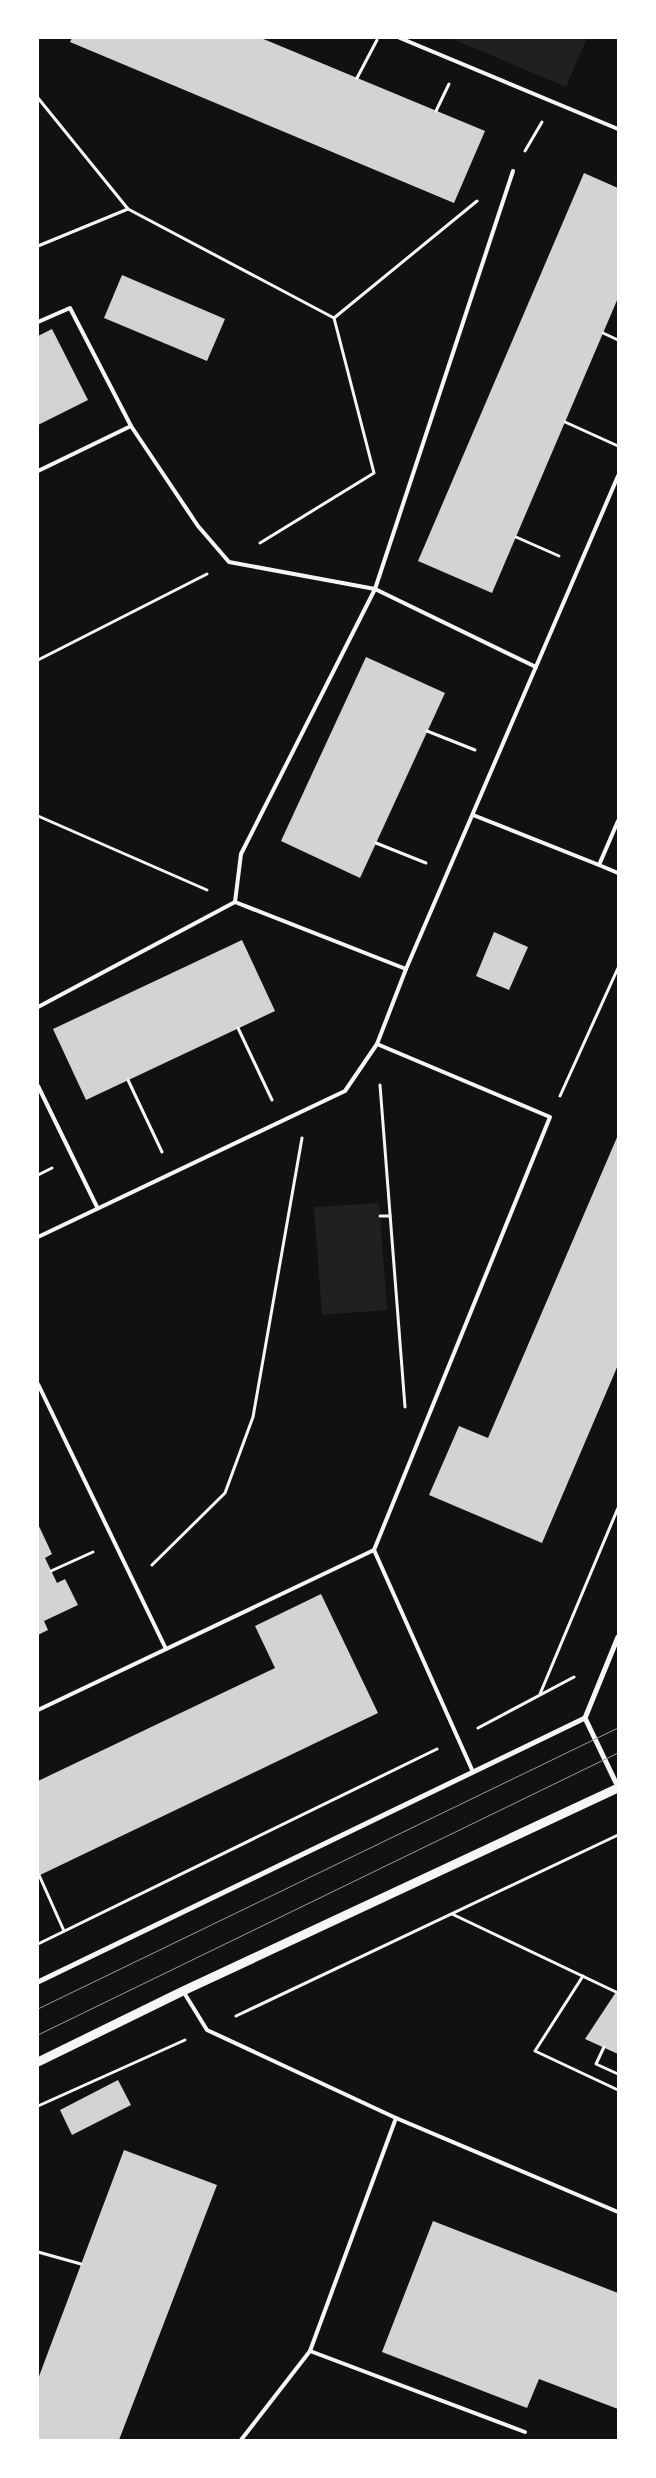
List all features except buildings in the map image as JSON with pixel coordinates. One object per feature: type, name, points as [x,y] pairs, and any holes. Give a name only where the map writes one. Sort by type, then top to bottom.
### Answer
[{"type":"street","points":[[38,1982],[585,1718],[618,1637]]},
{"type":"street","points":[[38,2062],[183,1991],[618,1788],[585,1718]]},
{"type":"lane","points":[[400,38],[618,129]]},
{"type":"lane","points":[[235,902],[241,854],[375,589],[513,171]]},
{"type":"lane","points":[[38,322],[70,308],[131,426],[198,526],[229,562],[375,589],[536,667]]},
{"type":"lane","points":[[38,471],[131,426]]},
{"type":"lane","points":[[38,1237],[171,1172],[345,1091],[377,1044],[406,969],[474,815],[618,476]]},
{"type":"lane","points":[[474,815],[618,872]]},
{"type":"lane","points":[[599,865],[618,821]]},
{"type":"lane","points":[[38,1007],[235,902],[406,969]]},
{"type":"lane","points":[[38,1710],[374,1550],[550,1116],[377,1044]]},
{"type":"lane","points":[[38,1086],[98,1207]]},
{"type":"lane","points":[[38,1384],[166,1648]]},
{"type":"lane","points":[[374,1550],[473,1772]]},
{"type":"lane","points":[[183,1991],[207,2030],[396,2118],[618,2212]]},
{"type":"lane","points":[[241,2440],[310,2351],[396,2118]]},
{"type":"lane","points":[[310,2351],[525,2432]]},
{"type":"path","points":[[357,78],[378,38]]},
{"type":"path","points":[[38,98],[128,209],[334,318],[374,473],[229,562],[38,660]]},
{"type":"path","points":[[334,318],[513,171],[554,102]]},
{"type":"path","points":[[38,246],[128,209]]},
{"type":"path","points":[[603,333],[618,340]]},
{"type":"path","points":[[565,422],[618,446]]},
{"type":"path","points":[[516,537],[580,566]]},
{"type":"path","points":[[427,731],[497,759]]},
{"type":"path","points":[[38,816],[235,902]]},
{"type":"path","points":[[376,843],[448,872]]},
{"type":"path","points":[[550,1116],[618,968]]},
{"type":"path","points":[[238,1028],[282,1121]]},
{"type":"path","points":[[377,1044],[405,1414]]},
{"type":"path","points":[[128,1080],[171,1172]]},
{"type":"path","points":[[134,1583],[225,1493],[253,1417],[308,1109]]},
{"type":"path","points":[[380,1216],[390,1216]]},
{"type":"path","points":[[540,1695],[618,1508]]},
{"type":"path","points":[[51,1571],[114,1542]]},
{"type":"path","points":[[38,1944],[459,1739],[609,1660]]},
{"type":"path","points":[[38,2106],[207,2030],[618,1835]]},
{"type":"path","points":[[39,1875],[64,1930]]},
{"type":"path","points":[[452,1914],[616,1992]]},
{"type":"path","points":[[583,1976],[535,2051],[618,2090]]},
{"type":"path","points":[[604,2047],[596,2064],[618,2074]]},
{"type":"path","points":[[38,2252],[81,2264]]},
{"type":"shaded area","points":[[450,38],[587,38],[566,87]]},
{"type":"shaded area","points":[[379,1203],[387,1310],[322,1315],[314,1207]]},
{"type":"tram line","points":[[38,2009],[618,1728]]},
{"type":"tram line","points":[[38,2035],[618,1753]]}]
